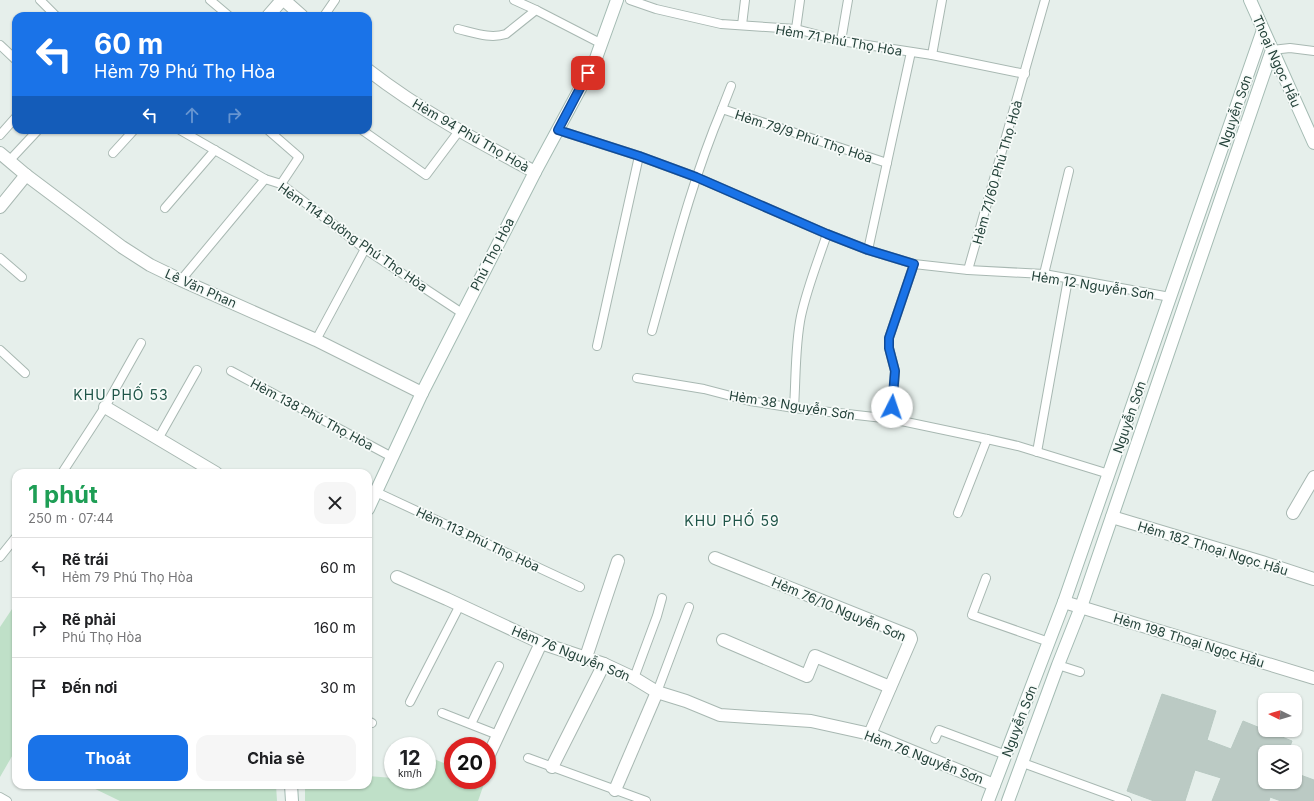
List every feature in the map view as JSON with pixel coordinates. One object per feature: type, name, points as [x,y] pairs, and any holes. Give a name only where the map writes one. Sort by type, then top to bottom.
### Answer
[{"type":"street","points":[[272,12],[283,0],[297,12]]},
{"type":"street","name":"Phú Thọ Hòa","points":[[372,500],[422,393],[462,313],[594,62],[602,44],[617,0]]},
{"type":"street","name":"Thoại Ngọc Hầu","points":[[1250,0],[1314,142]]},
{"type":"street","name":"Nguyễn Sơn","points":[[988,801],[1064,602],[1263,30]]},
{"type":"street","name":"Nguyễn Sơn","points":[[1008,801],[1058,665],[1081,608],[1272,50]]},
{"type":"street","name":"Hẻm 94 Phú Thọ Hoà","points":[[372,73],[458,131],[535,172]]},
{"type":"street","name":"Lê Văn Phan","points":[[0,153],[26,175],[136,256],[181,280],[316,340],[422,393]]},
{"type":"street","points":[[0,207],[26,175]]},
{"type":"street","points":[[1170,298],[1187,300]]},
{"type":"street","points":[[105,407],[209,469]]},
{"type":"street","points":[[1292,513],[1314,477]]},
{"type":"street","name":"Hẻm 182 Thoại Ngọc Hầu","points":[[1112,517],[1314,579]]},
{"type":"street","name":"Hẻm 76/10 Nguyễn Sơn","points":[[715,558],[910,636],[911,639],[870,734]]},
{"type":"street","points":[[586,658],[618,561]]},
{"type":"street","name":"Hẻm 76 Nguyễn Sơn","points":[[397,577],[542,643],[604,664],[634,678],[657,692],[686,701],[720,715],[811,721],[870,734],[994,785]]},
{"type":"street","name":"Hẻm 198 Thoại Ngọc Hầu","points":[[1064,602],[1314,678]]},
{"type":"street","points":[[723,640],[806,676],[816,656],[890,687]]},
{"type":"street","points":[[496,740],[542,643]]},
{"type":"street","points":[[552,767],[604,664]]},
{"type":"street","points":[[615,790],[657,692]]},
{"type":"street","points":[[291,789],[292,801]]},
{"type":"lane","points":[[40,0],[52,12]]},
{"type":"lane","points":[[210,0],[224,12]]},
{"type":"lane","points":[[327,12],[335,0]]},
{"type":"lane","points":[[514,0],[602,44]]},
{"type":"lane","name":"Hẻm 71 Phú Thọ Hòa","points":[[630,0],[656,9],[721,24],[796,29],[841,40],[932,55],[1025,74]]},
{"type":"lane","points":[[742,25],[745,0]]},
{"type":"lane","points":[[796,29],[800,0]]},
{"type":"lane","points":[[841,40],[848,0]]},
{"type":"lane","points":[[932,55],[942,0]]},
{"type":"lane","name":"Hẻm 71/60 Phú Thọ Hoà","points":[[968,270],[1045,0]]},
{"type":"lane","points":[[458,29],[493,37],[500,36],[506,34],[536,10]]},
{"type":"lane","points":[[0,45],[12,56]]},
{"type":"lane","points":[[1272,50],[1290,48],[1314,51]]},
{"type":"lane","points":[[868,250],[911,52]]},
{"type":"lane","points":[[722,109],[731,86]]},
{"type":"lane","name":"Hẻm 79/9 Phú Thọ Hòa","points":[[652,331],[696,177],[722,109],[887,163]]},
{"type":"lane","points":[[0,135],[12,122]]},
{"type":"lane","name":"Hẻm 12 Nguyễn Sơn","points":[[558,130],[639,156],[696,177],[827,234],[868,250],[914,264],[968,270],[1044,274],[1170,298]]},
{"type":"lane","points":[[368,134],[426,175],[458,131]]},
{"type":"lane","points":[[9,161],[34,134]]},
{"type":"lane","points":[[113,153],[130,134]]},
{"type":"lane","name":"Hẻm 114 Đường Phú Thọ Hòa","points":[[187,134],[265,179],[281,184],[365,249],[462,313]]},
{"type":"lane","points":[[273,134],[299,157],[281,184]]},
{"type":"lane","points":[[164,208],[214,150]]},
{"type":"lane","points":[[597,346],[639,156]]},
{"type":"lane","points":[[1044,274],[1068,171]]},
{"type":"lane","points":[[181,280],[265,179]]},
{"type":"lane","points":[[794,408],[798,337],[801,317],[805,299],[827,234]]},
{"type":"lane","points":[[316,340],[365,249]]},
{"type":"lane","points":[[0,258],[22,277]]},
{"type":"lane","points":[[892,419],[895,371],[889,348],[889,338],[914,264]]},
{"type":"lane","points":[[1037,452],[1068,279]]},
{"type":"lane","points":[[65,469],[105,407],[141,343]]},
{"type":"lane","points":[[0,350],[25,373]]},
{"type":"lane","points":[[158,439],[198,370]]},
{"type":"lane","name":"Hẻm 138 Phú Thọ Hòa","points":[[231,371],[392,457]]},
{"type":"lane","name":"Hẻm 38 Nguyễn Sơn","points":[[637,378],[704,389],[750,401],[794,408],[892,419],[987,439],[1037,452],[1109,474]]},
{"type":"lane","points":[[958,513],[987,439]]},
{"type":"lane","name":"Hẻm 113 Phú Thọ Hòa","points":[[376,492],[580,587]]},
{"type":"lane","points":[[0,558],[12,542]]},
{"type":"lane","points":[[986,578],[972,615],[1049,642]]},
{"type":"lane","points":[[634,678],[657,616],[662,598]]},
{"type":"lane","points":[[410,702],[460,605]]},
{"type":"lane","points":[[657,692],[688,607]]},
{"type":"lane","points":[[1058,665],[1080,672]]},
{"type":"lane","points":[[471,724],[499,666]]},
{"type":"lane","points":[[442,713],[498,735]]},
{"type":"lane","points":[[935,739],[939,730],[1006,755]]},
{"type":"lane","points":[[528,758],[646,801]]},
{"type":"lane","points":[[1023,763],[1127,801]]},
{"type":"lane","points":[[0,797],[7,801]]},
{"type":"green space","points":[[12,609],[12,756],[0,777],[0,627]]},
{"type":"green space","points":[[436,760],[444,763],[444,789],[482,789],[478,801],[305,801],[305,789],[372,789],[372,776],[384,777],[384,789],[436,789]]},
{"type":"green space","points":[[95,789],[276,789],[277,801],[120,801]]},
{"type":"building","points":[[1162,694],[1216,711],[1207,740],[1231,749],[1243,721],[1258,727],[1258,737],[1282,737],[1292,741],[1291,745],[1258,745],[1258,789],[1302,789],[1302,776],[1314,780],[1314,801],[1281,801],[1270,797],[1269,801],[1212,801],[1221,778],[1195,770],[1185,801],[1154,801],[1127,791]]},
{"type":"district","name":"KHU PHỐ 53","points":[[121,395]]},
{"type":"district","name":"KHU PHỐ 59","points":[[732,521]]},
{"type":"route","points":[[588,73],[558,130],[639,156],[696,177],[827,234],[868,250],[914,264],[889,338],[889,348],[895,371],[892,407]]}]
